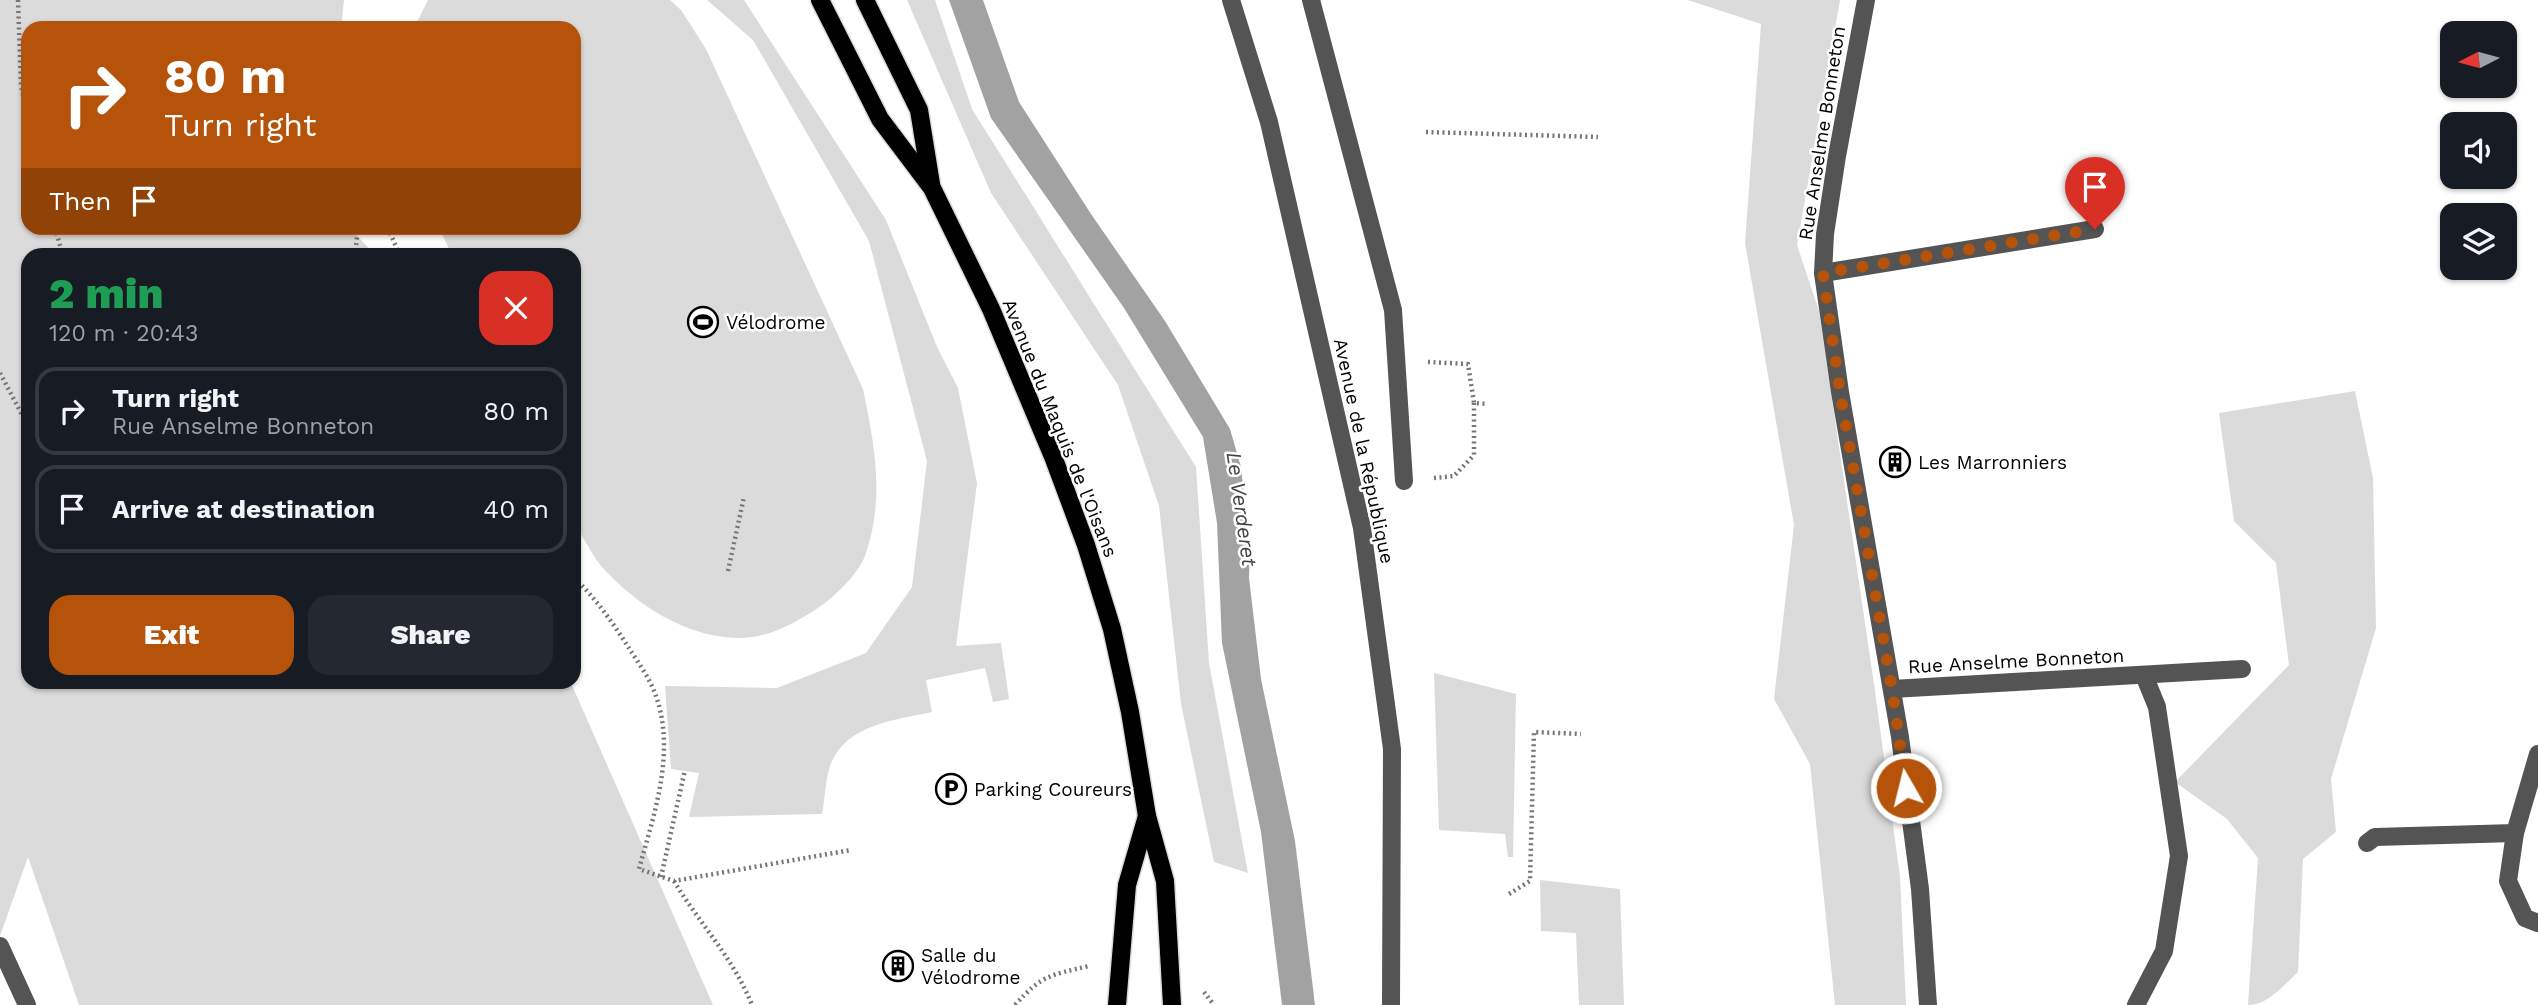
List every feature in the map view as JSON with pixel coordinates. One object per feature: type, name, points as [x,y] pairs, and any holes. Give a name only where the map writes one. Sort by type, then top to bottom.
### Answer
[{"type":"main road","name":"Avenue du Maquis de l'Oisans","points":[[820,0],[880,119],[932,188],[991,309],[1054,459],[1086,545],[1112,629],[1130,712],[1147,816],[1165,881],[1172,1005]]},
{"type":"main road","name":"Avenue du Maquis de l'Oisans","points":[[865,0],[919,110],[932,188]]},
{"type":"main road","name":"Avenue du Maquis de l'Oisans","points":[[1116,1005],[1127,885],[1147,816]]},
{"type":"street","name":"Avenue de la République","points":[[1231,0],[1269,122],[1362,528],[1392,749],[1391,1005]]},
{"type":"street","points":[[1311,0],[1393,310],[1404,481]]},
{"type":"street","name":"Rue Anselme Bonneton","points":[[1866,0],[1837,156],[1825,234],[1823,273],[1840,392],[1879,627],[1892,689],[1920,889],[1928,1005]]},
{"type":"street","points":[[1823,273],[2095,229]]},
{"type":"street","name":"Rue Anselme Bonneton","points":[[1892,689],[2242,669]]},
{"type":"street","name":"Rue Anselme Bonneton","points":[[2136,1005],[2164,951],[2179,856],[2157,707],[2144,675]]},
{"type":"street","points":[[2538,754],[2533,792],[2515,833],[2508,881],[2525,918],[2538,923]]},
{"type":"street","points":[[2367,843],[2375,837],[2515,833]]},
{"type":"street","points":[[0,947],[27,1005]]},
{"type":"path","points":[[18,0],[21,86]]},
{"type":"path","points":[[1426,132],[1598,137]]},
{"type":"path","points":[[1396,360],[1468,364],[1474,402],[1474,455],[1454,475],[1404,481]]},
{"type":"path","points":[[0,373],[21,413]]},
{"type":"path","points":[[1474,402],[1488,404]]},
{"type":"path","points":[[728,571],[744,497]]},
{"type":"path","points":[[581,587],[618,632],[655,693],[661,711],[664,744],[662,775],[639,869],[674,881],[851,850]]},
{"type":"path","points":[[1509,894],[1530,881],[1534,732],[1581,734]]},
{"type":"path","points":[[661,877],[685,770]]},
{"type":"path","points":[[674,881],[695,915],[732,964],[752,1005]]},
{"type":"shaded area","points":[[0,0],[344,0],[342,21],[21,21],[21,235],[356,235],[369,248],[21,248],[21,689],[574,689],[713,1005],[79,1005],[28,857],[0,936]]},
{"type":"shaded area","name":"Vélodrome","points":[[428,0],[670,0],[681,10],[706,49],[863,389],[876,473],[875,514],[871,535],[865,556],[856,571],[836,593],[815,610],[785,627],[761,635],[731,638],[711,635],[690,629],[651,609],[617,583],[593,554],[581,534],[581,248],[449,248],[442,235],[581,235],[581,21],[418,21]]},
{"type":"shaded area","points":[[707,0],[744,0],[886,220],[937,347],[958,388],[977,483],[956,646],[1001,643],[1009,699],[993,702],[985,668],[926,680],[932,712],[873,726],[847,741],[837,752],[828,772],[822,814],[689,817],[699,773],[671,769],[665,686],[777,688],[866,653],[912,587],[927,461],[869,241],[753,40]]},
{"type":"shaded area","points":[[907,0],[935,0],[972,109],[1196,467],[1209,663],[1248,873],[1214,862],[1181,704],[1159,506],[1118,385],[991,193]]},
{"type":"shaded area","points":[[1688,0],[1840,0],[1797,245],[1819,311],[1875,691],[1900,877],[1906,1005],[1835,1005],[1810,764],[1774,699],[1794,525],[1745,243],[1761,24]]},
{"type":"shaded area","points":[[2355,391],[2373,478],[2376,628],[2331,779],[2336,832],[2303,859],[2298,972],[2269,998],[2248,1005],[2258,858],[2227,819],[2175,782],[2289,665],[2276,563],[2234,521],[2219,413]]},
{"type":"shaded area","points":[[1434,673],[1516,694],[1513,857],[1508,857],[1505,834],[1439,830]]},
{"type":"shaded area","points":[[1540,880],[1620,889],[1624,1005],[1579,1005],[1576,933],[1541,931]]},
{"type":"water","name":"Le Verderet","points":[[949,0],[983,0],[1019,102],[1091,214],[1165,321],[1230,429],[1241,467],[1250,553],[1249,578],[1261,679],[1295,841],[1315,1005],[1282,1005],[1261,832],[1222,643],[1217,523],[1203,437],[1124,308],[991,118]]},
{"type":"place","name":"Vélodrome","points":[[703,322]]},
{"type":"place","name":"Les Marronniers","points":[[1895,462]]},
{"type":"place","name":"Parking Coureurs","points":[[951,789]]},
{"type":"place","name":"Salle du Vélodrome","points":[[898,966]]},
{"type":"route","points":[[1906,788],[1892,689],[1879,627],[1840,392],[1823,273],[2095,229]]}]
